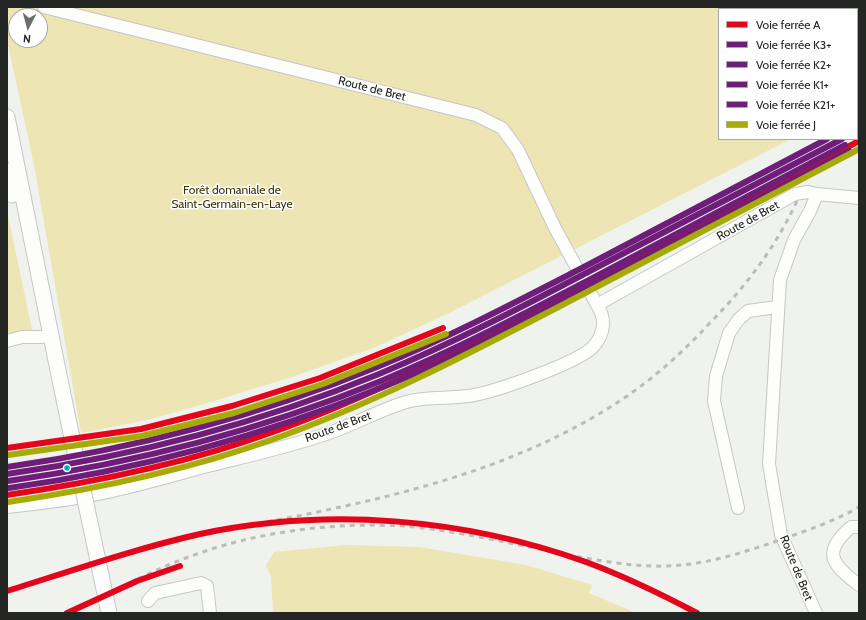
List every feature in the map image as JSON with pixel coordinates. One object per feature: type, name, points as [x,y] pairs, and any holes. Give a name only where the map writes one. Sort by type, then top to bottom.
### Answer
[{"type":"main road","points":[[7,117],[39,275],[46,336]]},
{"type":"main road","points":[[7,171],[109,613]]},
{"type":"main road","points":[[68,434],[101,613]]},
{"type":"street","name":"Route de Bret","points":[[7,507],[92,495],[230,461],[331,432],[407,402],[424,398],[466,397],[484,394],[576,358],[593,347],[601,336],[604,324],[602,312],[555,228],[518,150],[502,128],[476,115],[44,7]]},
{"type":"street","name":"Route de Bret","points":[[597,305],[795,194],[808,192],[817,194],[785,262],[780,280],[777,307],[776,358],[769,464],[781,535],[816,613]]},
{"type":"street","points":[[817,194],[859,198]]},
{"type":"street","points":[[738,508],[714,401],[716,376],[729,333],[739,319],[748,311],[777,307]]},
{"type":"street","points":[[7,341],[22,337],[46,336]]},
{"type":"street","points":[[859,527],[851,527],[839,538],[832,550],[834,560],[859,586]]},
{"type":"street","points":[[148,601],[156,594],[200,583],[207,586],[210,613]]},
{"type":"green space","name":"Forêt domaniale de Saint-Germain-en-Laye","points":[[7,7],[841,7],[718,8],[718,140],[789,140],[451,312],[376,347],[295,376],[211,402],[151,419],[81,433],[34,165],[9,48],[48,48],[48,8],[8,8],[8,45]]},
{"type":"green space","points":[[7,211],[33,334],[7,340]]},
{"type":"green space","points":[[346,545],[420,547],[526,565],[592,585],[589,593],[636,613],[273,613],[271,577],[266,566],[274,552]]},
{"type":"railway","points":[[228,529],[328,510],[428,485],[477,470],[525,451],[571,430],[615,404],[641,386],[665,367],[698,335],[735,296],[758,267],[779,236],[797,201]]},
{"type":"railway","points":[[111,592],[166,566],[224,545],[248,539],[300,530],[353,525],[425,528],[469,535],[601,561],[634,565],[667,566],[709,561],[750,550],[819,526],[859,507]]},
{"type":"rail line","name":"K1+","points":[[7,467],[102,451],[195,429],[287,401],[332,385],[429,344],[506,307],[825,140]]},
{"type":"rail line","name":"K3+","points":[[7,474],[102,458],[196,436],[289,408],[379,374],[459,338],[511,312],[840,140]]},
{"type":"rail line","name":"A","points":[[7,495],[107,478],[173,463],[270,433],[347,403],[385,386],[496,331],[859,141]]},
{"type":"rail line","name":"K2+","points":[[8,481],[104,465],[198,443],[290,415],[381,381],[461,345],[513,319],[845,145]]},
{"type":"rail line","name":"J","points":[[8,502],[108,485],[173,470],[239,451],[309,426],[421,377],[603,284],[859,149]]},
{"type":"rail line","name":"K21+","points":[[9,488],[105,472],[199,449],[292,421],[383,387],[436,364],[515,325],[849,151]]},
{"type":"rail line","name":"A","points":[[7,448],[141,429],[232,406],[320,378],[443,328]]},
{"type":"rail line","name":"J","points":[[8,455],[142,436],[234,413],[323,384],[446,334]]},
{"type":"rail line","name":"A","points":[[7,591],[127,553],[200,534],[248,526],[297,521],[346,519],[395,521],[444,527],[492,535],[539,547],[586,562],[614,573],[697,613]]},
{"type":"rail line","name":"A","points":[[67,613],[137,581],[180,566]]}]
